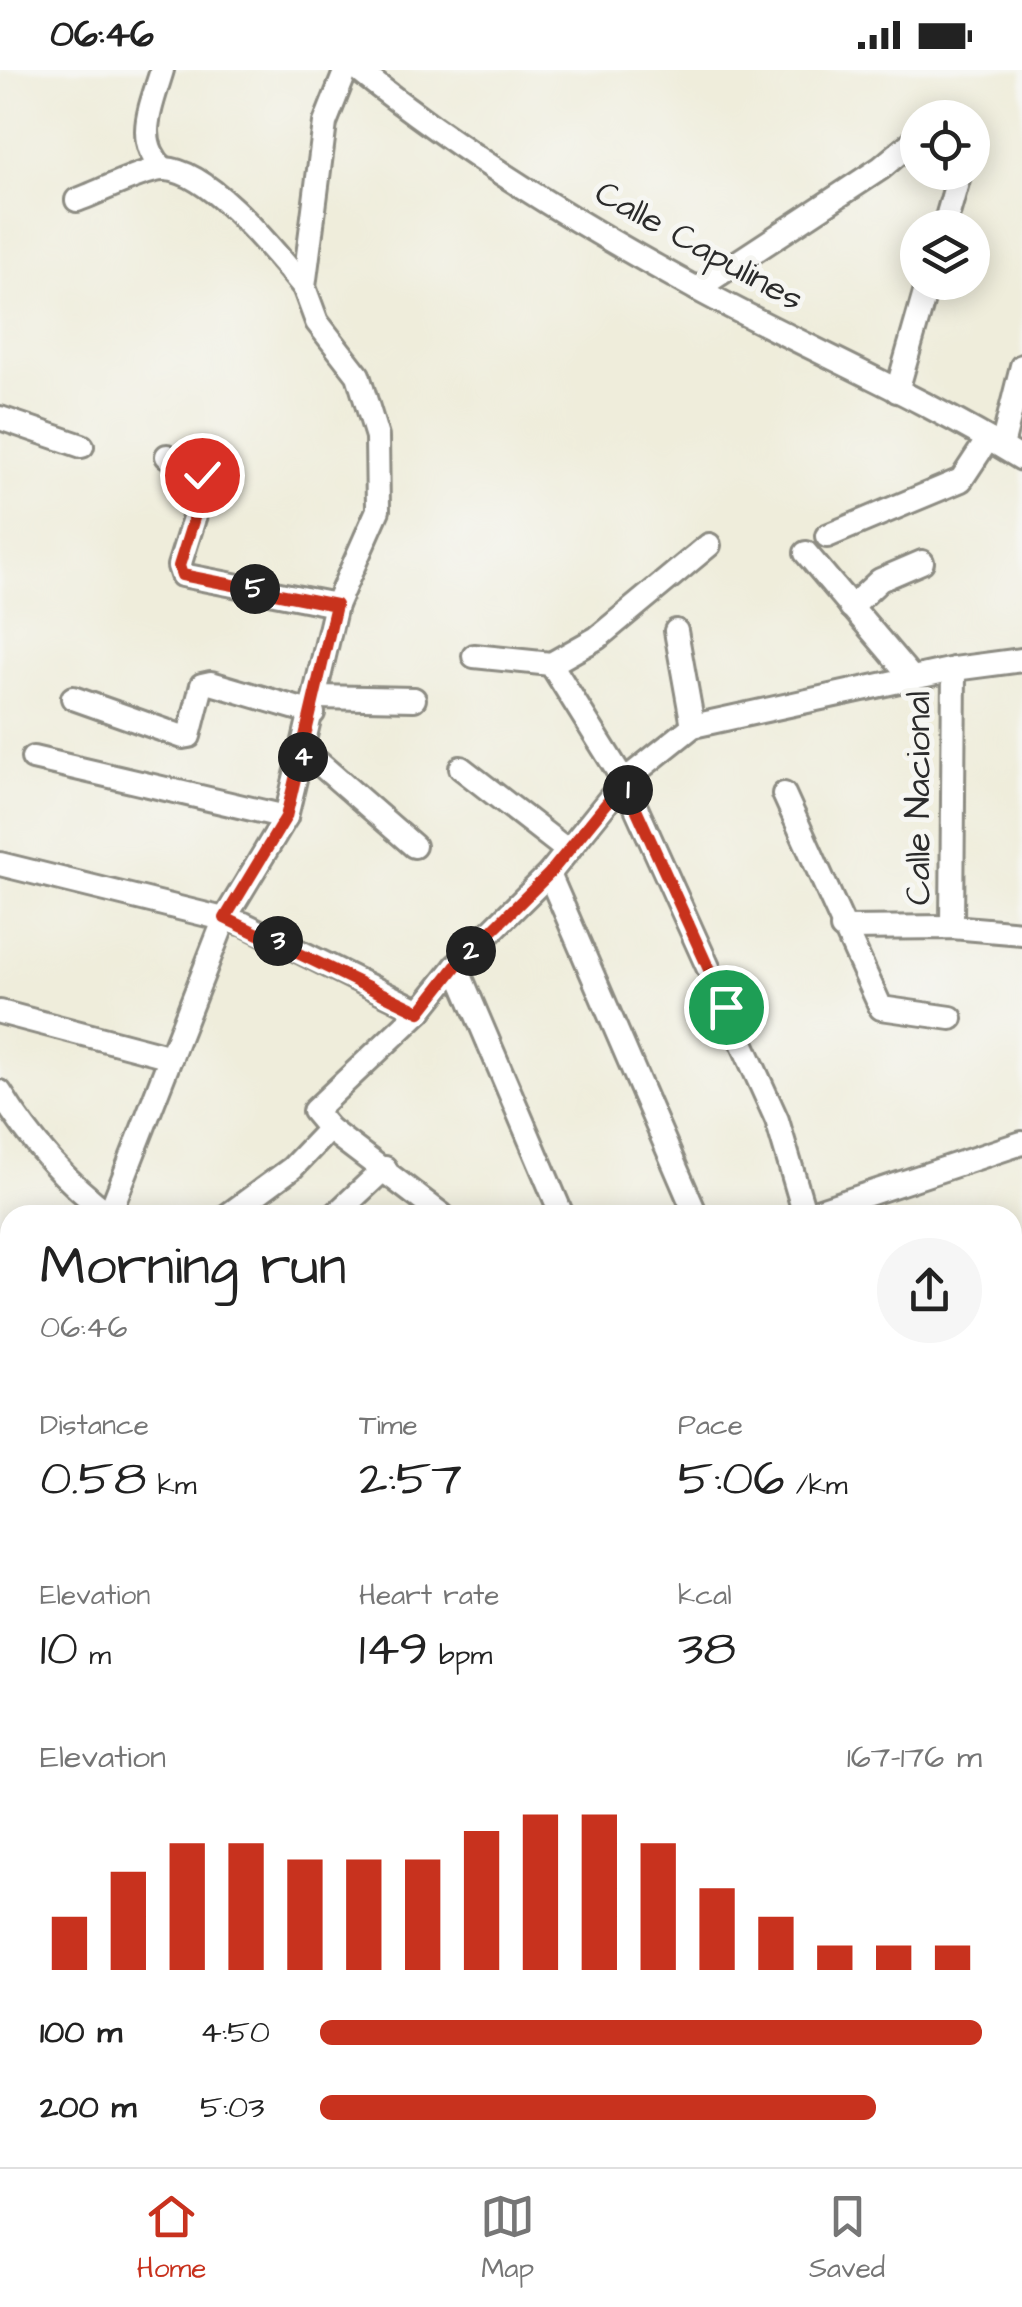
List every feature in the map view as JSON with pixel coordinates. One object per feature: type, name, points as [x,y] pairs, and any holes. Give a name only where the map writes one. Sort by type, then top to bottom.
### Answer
[{"type":"street","points":[[113,1205],[225,918],[286,817],[336,605],[378,510],[377,437],[358,374],[317,322],[304,287],[222,198],[164,169],[149,156],[145,133],[162,70]]},
{"type":"street","points":[[304,287],[325,124],[346,70]]},
{"type":"street","name":"Calle Capulines","points":[[358,70],[442,137],[508,180],[697,289],[1004,448]]},
{"type":"street","points":[[697,289],[900,152]]},
{"type":"street","points":[[78,200],[164,169]]},
{"type":"street","points":[[897,391],[923,300]]},
{"type":"street","points":[[828,536],[961,480],[1004,448],[1022,366]]},
{"type":"street","points":[[0,418],[82,446]]},
{"type":"street","points":[[167,456],[202,475],[205,483],[179,566],[182,575],[336,605]]},
{"type":"street","points":[[474,656],[551,664],[597,638],[709,544]]},
{"type":"street","points":[[806,554],[912,678]]},
{"type":"street","points":[[851,607],[880,580],[922,562]]},
{"type":"street","points":[[676,631],[693,726]]},
{"type":"street","points":[[430,1205],[329,1129],[314,1111],[420,1012],[456,966],[549,874],[624,782],[693,726],[954,669],[1022,660]]},
{"type":"street","points":[[551,664],[624,782],[776,1120],[802,1205]]},
{"type":"street","name":"Calle Nacional","points":[[952,928],[954,669]]},
{"type":"street","points":[[73,698],[183,737],[189,736],[202,685],[211,682],[314,705],[414,699]]},
{"type":"street","points":[[304,750],[414,846]]},
{"type":"street","points":[[32,758],[286,817]]},
{"type":"street","points":[[461,768],[568,851]]},
{"type":"street","points":[[784,794],[842,928],[882,1008],[951,1018]]},
{"type":"street","points":[[0,864],[225,918],[420,1012]]},
{"type":"street","points":[[549,874],[692,1205]]},
{"type":"street","points":[[842,928],[952,928],[1022,933]]},
{"type":"street","points":[[456,966],[558,1205]]},
{"type":"street","points":[[0,1012],[171,1057]]},
{"type":"street","points":[[0,1092],[8,1123],[74,1188],[97,1205]]},
{"type":"street","points":[[242,1205],[292,1168],[329,1129]]},
{"type":"street","points":[[835,1205],[1022,1142]]},
{"type":"street","points":[[346,1205],[385,1168]]},
{"type":"route","points":[[202,475],[205,483],[179,566],[182,575],[336,605],[286,817],[225,918],[420,1012],[456,966],[549,874],[624,782],[726,1007]]}]
